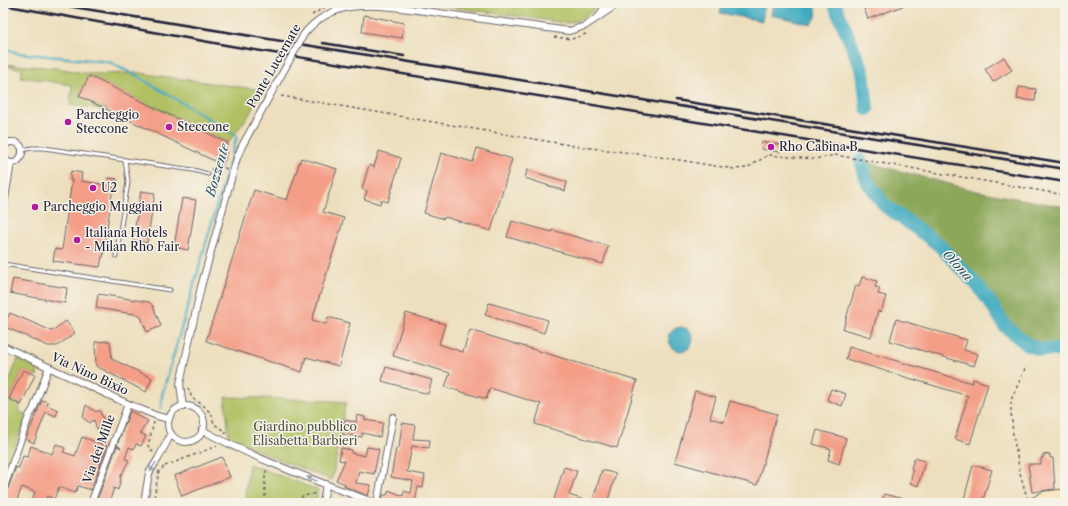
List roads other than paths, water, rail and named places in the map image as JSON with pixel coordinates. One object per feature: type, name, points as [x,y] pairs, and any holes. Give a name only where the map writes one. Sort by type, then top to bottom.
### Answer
[{"type":"street","name":"Ponte Lucernate","points":[[183,406],[180,384],[189,342],[201,287],[237,158],[245,140],[304,34],[318,17],[341,6],[359,3],[569,31],[585,26],[619,3]]},
{"type":"street","name":"Ponte Lucernate","points":[[599,16],[606,3]]},
{"type":"street","points":[[3,146],[6,143],[13,141],[19,144],[22,150],[20,160],[17,162],[11,163],[3,158]]},
{"type":"street","points":[[3,210],[11,163]]},
{"type":"street","name":"Via Nino Bixio","points":[[3,346],[128,404],[157,416],[169,419]]},
{"type":"street","points":[[3,490],[29,416],[33,410],[49,367]]},
{"type":"street","name":"Via dei Mille","points":[[91,503],[128,404]]},
{"type":"street","points":[[183,406],[188,406],[198,411],[203,420],[202,430],[197,438],[188,442],[178,440],[169,430],[169,419],[174,411],[183,406]]},
{"type":"street","points":[[202,430],[222,441],[270,462],[376,503],[393,417]]},
{"type":"street","points":[[144,503],[149,473],[171,434]]},
{"type":"street","points":[[323,503],[326,484]]},
{"type":"street","points":[[1032,503],[1045,496],[1065,494]]},
{"type":"lane","points":[[22,150],[44,148],[193,170],[208,174]]},
{"type":"lane","points":[[116,256],[128,182],[125,160]]},
{"type":"lane","points":[[3,264],[170,290]]},
{"type":"water","points":[[722,3],[765,3],[762,21],[720,13]]},
{"type":"water","points":[[773,3],[814,3],[816,16],[811,24],[771,15]]},
{"type":"water","points":[[681,327],[690,330],[693,339],[690,348],[681,351],[672,348],[669,339],[672,330]]},
{"type":"waterway","name":"Olona","points":[[834,3],[863,72],[867,109]]},
{"type":"waterway","name":"Bozzente","points":[[3,48],[17,53],[109,62],[139,77],[237,136],[162,395],[161,409]]},
{"type":"waterway","name":"Olona","points":[[861,161],[867,181],[885,206],[938,244],[978,286],[1005,326],[1028,345],[1042,350],[1060,350],[1065,354]]},
{"type":"railway","points":[[49,3],[1065,169]]},
{"type":"railway","points":[[3,5],[231,46],[1065,182]]},
{"type":"railway","points":[[323,43],[404,56]]},
{"type":"railway","points":[[676,100],[1065,163]]},
{"type":"place","name":"Parcheggio Steccone","points":[[68,122]]},
{"type":"place","name":"Steccone","points":[[169,127]]},
{"type":"place","name":"Rho Cabina B","points":[[771,147]]},
{"type":"place","name":"U2","points":[[93,188]]},
{"type":"place","name":"Parcheggio Muggiani","points":[[35,207]]},
{"type":"place","name":"Italiana Hotels - Milan Rho Fair","points":[[77,240]]},
{"type":"park label","name":"Giardino pubblico Elisabetta Barbieri","points":[[305,434]]}]
